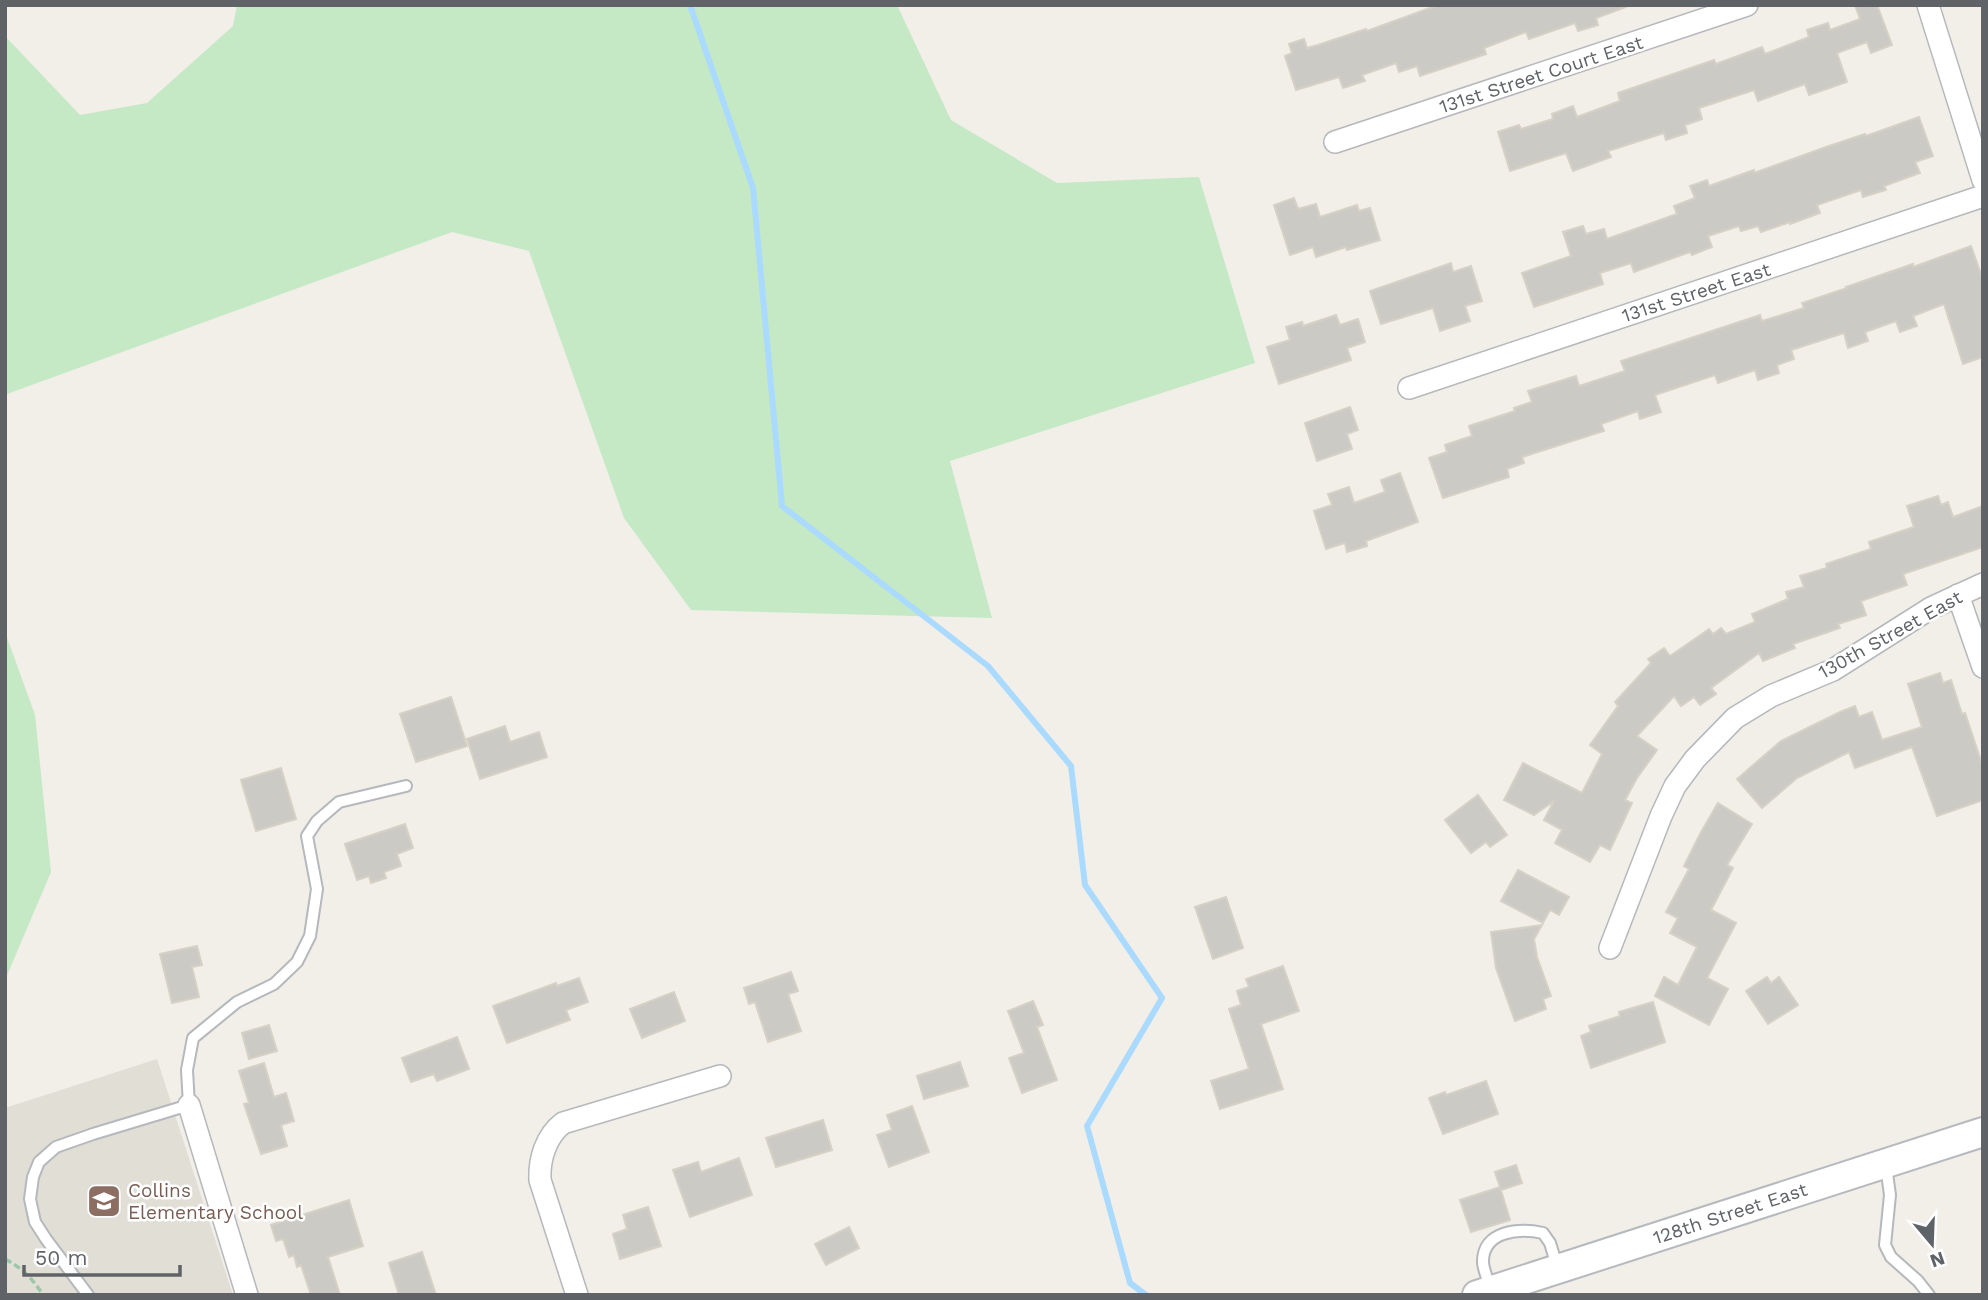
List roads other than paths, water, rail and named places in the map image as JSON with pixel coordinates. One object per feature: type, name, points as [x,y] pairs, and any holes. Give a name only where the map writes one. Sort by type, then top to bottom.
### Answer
[{"type":"street","name":"131st Street Court East","points":[[1335,142],[1747,5]]},
{"type":"street","points":[[1928,5],[1983,180]]},
{"type":"street","name":"131st Street East","points":[[1409,388],[1983,196]]},
{"type":"street","name":"130th Street East","points":[[1610,948],[1675,786],[1695,758],[1735,718],[1782,691],[1833,670],[1931,608],[1983,584]]},
{"type":"street","points":[[1958,595],[1983,667]]},
{"type":"street","points":[[577,1295],[540,1180],[539,1168],[548,1139],[563,1122],[720,1076]]},
{"type":"street","points":[[189,1105],[247,1295]]},
{"type":"street","name":"128th Street East","points":[[1484,1293],[1983,1132]]},
{"type":"lane","points":[[88,1295],[35,1222],[30,1199],[33,1177],[40,1162],[56,1147],[189,1105],[187,1070],[193,1038],[237,1002],[274,984],[297,961],[310,936],[317,889],[307,836],[317,821],[339,802],[407,786]]},
{"type":"lane","points":[[1886,1163],[1890,1195],[1885,1245],[1891,1257],[1918,1281],[1928,1295]]},
{"type":"lane","points":[[1484,1293],[1483,1263],[1486,1246],[1496,1237],[1510,1231],[1543,1233],[1550,1243],[1558,1269]]},
{"type":"waterway","points":[[690,5],[753,188],[782,506],[988,666],[1071,766],[1085,885],[1162,998],[1087,1126],[1130,1283],[1146,1295]]},
{"type":"place","name":"Collins Elementary School","points":[[104,1201]]}]
